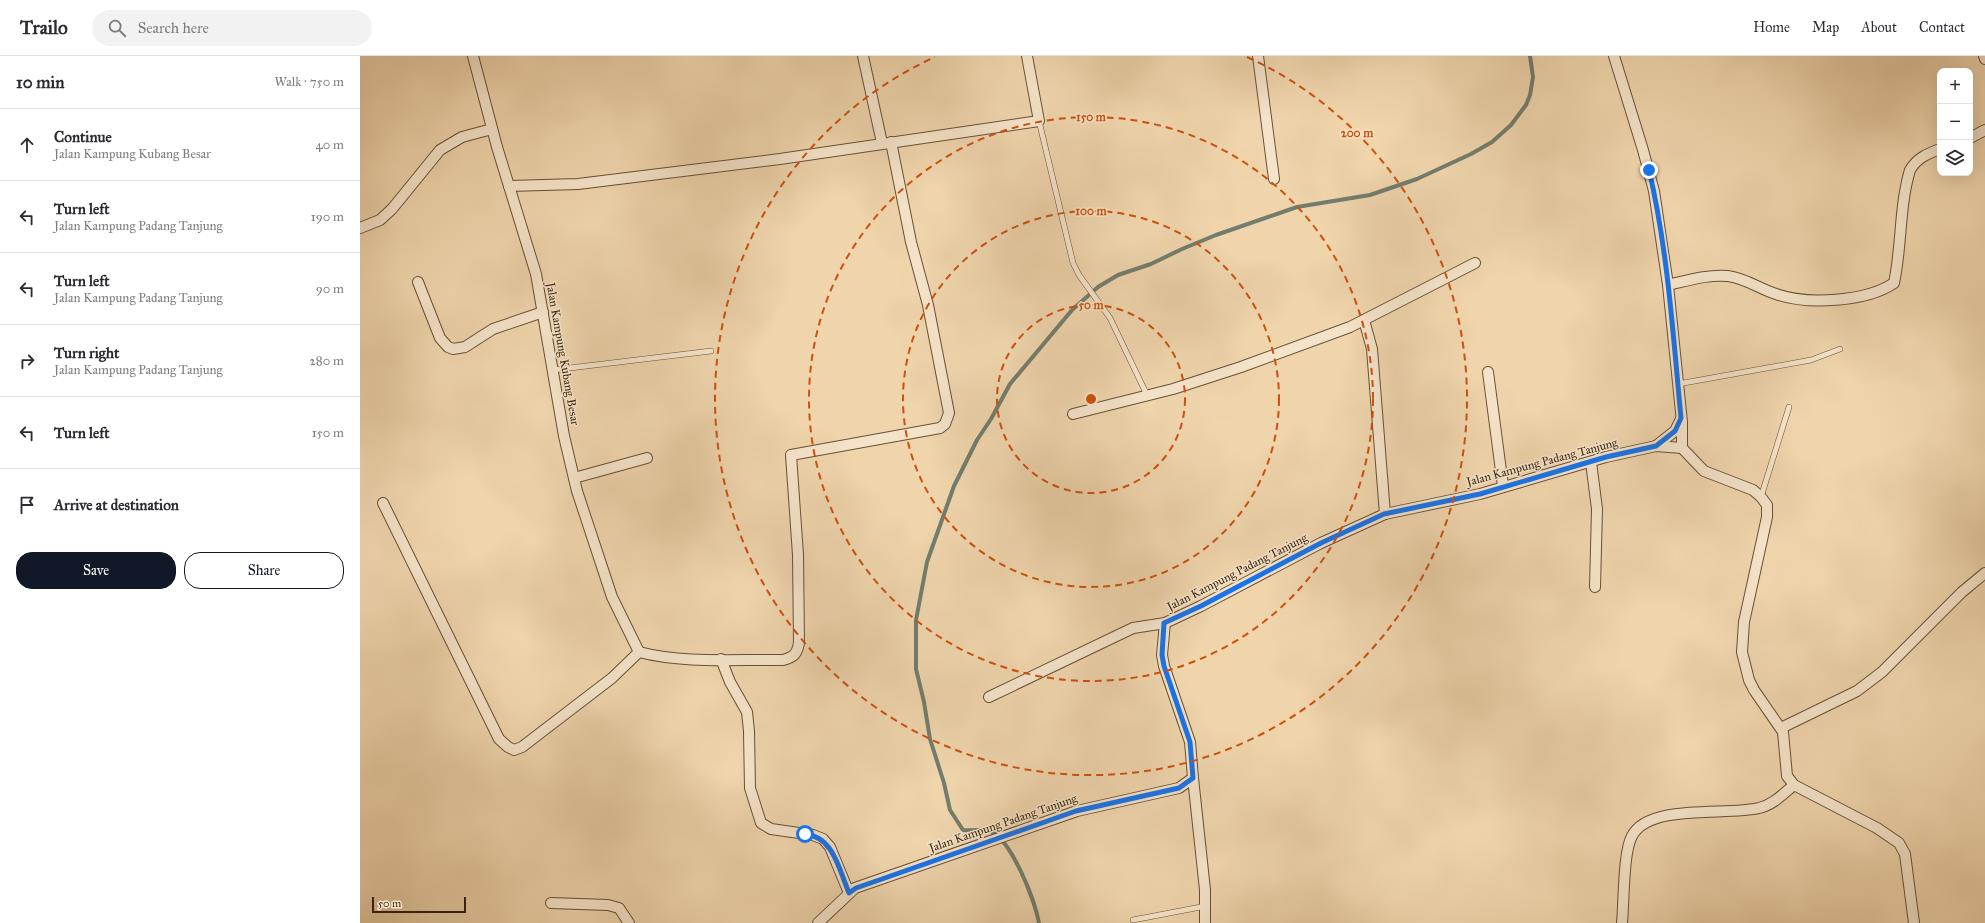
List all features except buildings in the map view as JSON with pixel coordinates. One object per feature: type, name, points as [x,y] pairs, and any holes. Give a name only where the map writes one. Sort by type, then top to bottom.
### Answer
[{"type":"street","name":"Jalan Kampung Kubang Besar","points":[[473,56],[492,128],[536,274],[564,436],[574,478],[612,597],[640,652]]},
{"type":"street","points":[[383,503],[499,739],[514,750],[522,748],[612,678],[640,652],[670,658],[783,660],[792,658],[797,652],[799,643],[798,555],[791,455],[940,428],[948,419],[949,413],[928,305],[864,56]]},
{"type":"street","points":[[509,186],[578,184],[780,159],[1040,121],[1027,56]]},
{"type":"street","points":[[1258,56],[1274,179]]},
{"type":"street","points":[[1614,56],[1652,184],[1668,285],[1681,418],[1682,448],[1704,471],[1753,490],[1761,497],[1766,505],[1766,517],[1744,622],[1742,652],[1751,685],[1781,728],[1787,776],[1794,785],[1877,828],[1899,843],[1905,854],[1914,923]]},
{"type":"street","points":[[1984,56],[1985,60]]},
{"type":"street","points":[[360,228],[380,220],[392,209],[440,150],[462,137],[492,128]]},
{"type":"street","points":[[1973,136],[1985,130]]},
{"type":"street","points":[[1668,285],[1716,276],[1729,276],[1788,298],[1818,300],[1858,296],[1884,289],[1894,283],[1901,223],[1910,170],[1914,163],[1925,155],[1937,150]]},
{"type":"street","points":[[1073,414],[1173,389],[1242,367],[1364,320],[1475,263]]},
{"type":"street","points":[[418,282],[440,338],[448,347],[453,349],[465,347],[493,329],[543,312]]},
{"type":"street","points":[[1364,320],[1372,349],[1384,514]]},
{"type":"street","points":[[1488,372],[1503,486]]},
{"type":"street","points":[[1656,446],[1675,431],[1681,418]]},
{"type":"street","name":"Jalan Kampung Padang Tanjung","points":[[818,923],[856,888],[1076,811],[1179,788],[1193,778],[1190,742],[1164,666],[1162,655],[1164,623],[1208,603],[1321,543],[1384,514],[1480,494],[1503,486],[1591,462],[1656,446],[1682,448]]},
{"type":"street","points":[[574,478],[647,458]]},
{"type":"street","points":[[1591,462],[1597,509],[1595,587]]},
{"type":"street","points":[[1781,728],[1857,691],[1882,672],[1962,592],[1985,573]]},
{"type":"street","points":[[989,697],[1133,628],[1164,623]]},
{"type":"street","points":[[721,659],[730,682],[747,712],[749,731],[750,788],[761,823],[771,829],[812,835],[823,839],[830,847],[849,893]]},
{"type":"street","points":[[1193,778],[1206,906],[1205,923]]},
{"type":"street","points":[[1622,923],[1628,846],[1637,829],[1646,821],[1668,815],[1758,809],[1774,802],[1794,785]]},
{"type":"street","points":[[551,903],[608,905],[619,908],[629,923]]},
{"type":"lane","points":[[1040,121],[1073,263],[1086,285],[1110,318],[1147,395]]},
{"type":"lane","points":[[1678,384],[1811,360],[1840,348]]},
{"type":"lane","points":[[553,370],[711,351]]},
{"type":"lane","points":[[1761,497],[1789,407]]},
{"type":"lane","points":[[1133,920],[1206,906]]},
{"type":"waterway","points":[[1039,923],[1033,900],[1021,871],[1005,844],[997,835],[988,830],[963,830],[950,810],[944,783],[930,739],[924,702],[916,669],[916,620],[927,562],[954,486],[977,440],[991,419],[1010,384],[1072,310],[1098,287],[1118,275],[1151,264],[1216,235],[1297,207],[1370,195],[1417,179],[1471,154],[1492,142],[1511,125],[1526,105],[1530,95],[1533,77],[1530,56]]},
{"type":"route","points":[[805,834],[823,839],[830,847],[849,893],[856,888],[1076,811],[1179,788],[1193,778],[1192,752],[1164,666],[1162,655],[1164,623],[1201,606],[1321,543],[1384,514],[1480,494],[1606,457],[1656,446],[1667,438],[1675,431],[1681,418],[1668,285],[1659,221],[1649,170]]}]
